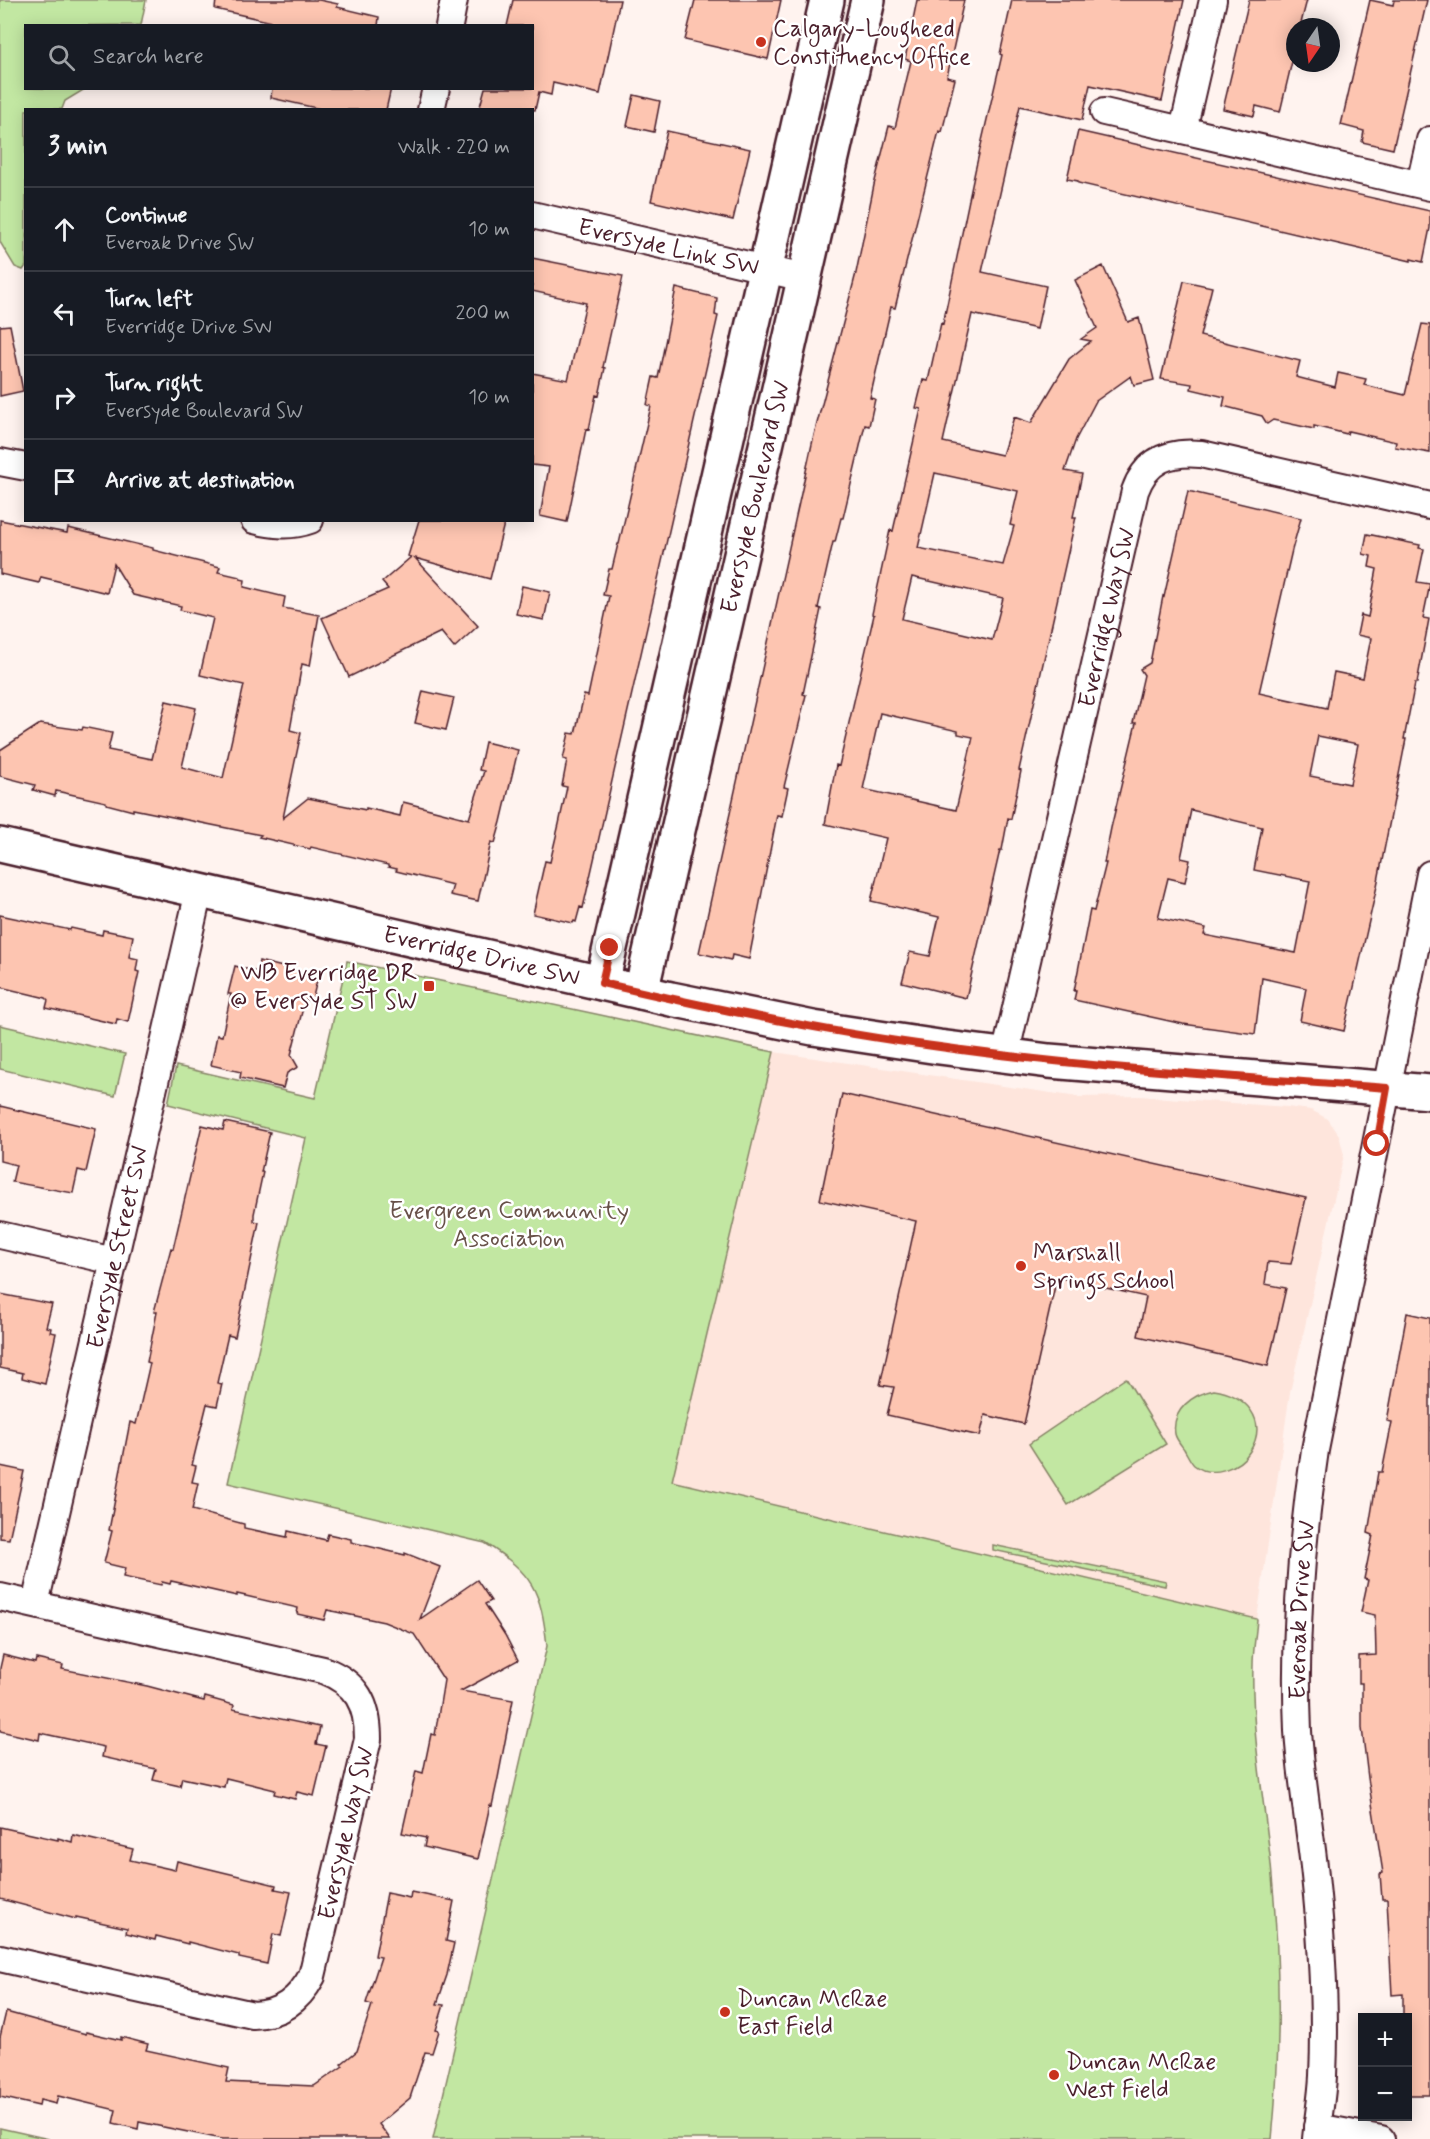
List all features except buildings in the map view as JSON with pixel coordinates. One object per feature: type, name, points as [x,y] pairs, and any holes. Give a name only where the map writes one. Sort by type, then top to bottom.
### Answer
[{"type":"street","points":[[449,24],[454,0]]},
{"type":"street","name":"Eversyde Boulevard SW","points":[[602,983],[827,0]]},
{"type":"street","name":"Eversyde Boulevard SW","points":[[641,992],[868,0]]},
{"type":"street","points":[[1183,130],[1213,0]]},
{"type":"street","points":[[431,108],[436,90]]},
{"type":"street","points":[[1104,112],[1425,185],[1430,140]]},
{"type":"street","name":"Eversyde Link SW","points":[[534,215],[804,278]]},
{"type":"street","name":"Everridge Way SW","points":[[1005,1056],[1135,491],[1146,470],[1171,454],[1187,452],[1430,506]]},
{"type":"street","points":[[0,462],[24,467]]},
{"type":"street","points":[[261,522],[271,525],[290,525],[302,522]]},
{"type":"street","name":"Everridge Drive SW","points":[[0,845],[641,992],[813,1028],[1005,1056],[1430,1092]]},
{"type":"street","name":"Everoak Drive SW","points":[[1316,2133],[1323,2079],[1324,2020],[1315,1875],[1300,1751],[1298,1607],[1305,1515],[1315,1450],[1430,874]]},
{"type":"street","name":"Eversyde Street SW","points":[[35,1604],[199,891]]},
{"type":"street","points":[[0,1235],[114,1261]]},
{"type":"street","name":"Eversyde Way SW","points":[[0,1597],[323,1670],[335,1675],[355,1690],[364,1707],[368,1724],[368,1739],[312,1976],[296,1999],[286,2007],[274,2012],[253,2015],[0,1958]]},
{"type":"street","points":[[1316,2133],[1381,2139]]},
{"type":"shaded area","name":"Marshall Springs School","points":[[774,1052],[1078,1097],[1140,1096],[1287,1107],[1311,1110],[1328,1119],[1339,1135],[1344,1155],[1290,1392],[1257,1619],[672,1481]]},
{"type":"green space","points":[[0,0],[146,0],[141,24],[24,24],[24,90],[83,90],[65,101],[62,108],[24,108],[23,270],[15,267],[0,242]]},
{"type":"green space","name":"Evergreen Community Association","points":[[347,961],[774,1052],[672,1481],[1257,1619],[1253,1659],[1254,1715],[1271,1865],[1278,1968],[1277,2071],[1272,2139],[433,2139],[547,1646],[542,1611],[532,1585],[524,1574],[485,1543],[228,1483],[306,1138],[168,1104],[176,1066],[315,1098]]},
{"type":"green space","points":[[0,1025],[125,1054],[115,1096],[0,1069]]},
{"type":"green space","points":[[1126,1378],[1166,1444],[1068,1505],[1029,1444]]},
{"type":"green space","points":[[1214,1390],[1225,1392],[1244,1403],[1251,1410],[1257,1429],[1255,1440],[1245,1457],[1225,1470],[1209,1471],[1191,1462],[1176,1438],[1175,1425],[1180,1410],[1186,1404],[1199,1395]]},
{"type":"green space","points":[[993,1545],[1166,1581],[1165,1586],[993,1550]]},
{"type":"green space","points":[[0,2128],[49,2139],[0,2139]]},
{"type":"place","name":"Calgary-Lougheed Constituency Office","points":[[761,42]]},
{"type":"place","name":"WB Everridge DR @ Eversyde ST SW","points":[[429,986]]},
{"type":"place","name":"Marshall Springs School","points":[[1021,1266]]},
{"type":"place","name":"Duncan McRae East Field","points":[[725,2012]]},
{"type":"place","name":"Duncan McRae West Field","points":[[1054,2075]]},
{"type":"route","points":[[610,948],[602,983],[813,1028],[1049,1061],[1387,1088],[1377,1144]]}]
